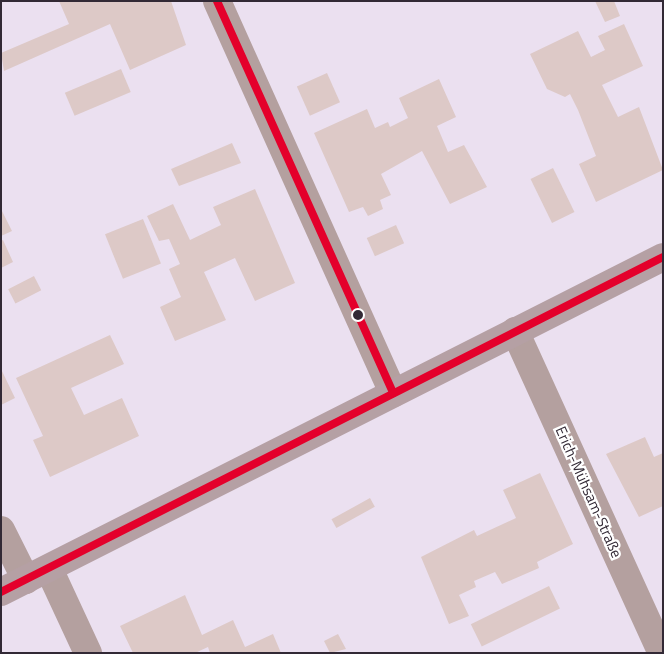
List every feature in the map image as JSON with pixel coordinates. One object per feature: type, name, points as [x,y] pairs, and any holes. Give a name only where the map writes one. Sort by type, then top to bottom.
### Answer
[{"type":"main road","points":[[1,592],[663,257]]},
{"type":"street","points":[[218,1],[393,393]]},
{"type":"street","name":"Erich-Mühsam-Straße","points":[[515,331],[662,653]]},
{"type":"street","points":[[1,530],[37,574],[88,653]]},
{"type":"building","points":[[59,1],[171,1],[186,45],[130,70],[110,24],[4,71],[1,53],[69,24]]},
{"type":"building","points":[[595,1],[614,1],[620,16],[605,22]]},
{"type":"building","points":[[624,24],[643,66],[602,85],[618,117],[639,107],[663,170],[596,202],[579,164],[596,156],[578,110],[570,94],[565,97],[547,89],[530,54],[578,31],[591,57],[605,50],[598,36]]},
{"type":"building","points":[[121,69],[131,92],[75,116],[65,93]]},
{"type":"building","points":[[327,73],[340,102],[310,116],[297,86]]},
{"type":"building","points":[[439,79],[456,117],[437,126],[448,152],[464,145],[487,187],[450,204],[422,151],[381,174],[391,195],[380,200],[383,209],[368,216],[363,207],[349,212],[314,133],[367,109],[375,128],[388,122],[390,127],[408,118],[399,98]]},
{"type":"building","points":[[232,143],[241,163],[179,186],[171,169]]},
{"type":"building","points":[[553,168],[574,212],[552,223],[531,179]]},
{"type":"building","points":[[255,189],[295,283],[255,301],[235,258],[204,272],[226,320],[175,341],[160,307],[181,297],[169,269],[180,264],[169,239],[159,241],[147,216],[173,204],[190,240],[221,225],[213,207]]},
{"type":"building","points":[[1,209],[12,231],[1,236]]},
{"type":"building","points":[[143,219],[161,264],[123,279],[105,234]]},
{"type":"building","points":[[396,225],[404,243],[375,256],[367,238]]},
{"type":"building","points":[[3,240],[13,262],[1,268],[1,241]]},
{"type":"building","points":[[34,276],[41,290],[15,303],[8,289]]},
{"type":"building","points":[[110,335],[124,364],[71,388],[84,415],[122,398],[139,436],[50,477],[33,440],[43,436],[16,378]]},
{"type":"building","points":[[1,369],[15,398],[1,405]]},
{"type":"building","points":[[645,437],[654,457],[663,453],[663,506],[639,517],[606,454]]},
{"type":"building","points":[[540,473],[573,544],[537,562],[539,568],[502,584],[495,572],[474,581],[476,587],[459,595],[469,616],[449,624],[421,557],[474,530],[477,536],[516,518],[503,490]]},
{"type":"building","points":[[370,498],[375,507],[336,528],[332,519]]},
{"type":"building","points":[[549,586],[560,608],[482,647],[471,624]]},
{"type":"building","points":[[185,595],[202,635],[233,620],[245,647],[273,634],[281,653],[210,653],[208,647],[195,653],[133,653],[120,626]]},
{"type":"building","points":[[338,634],[346,649],[330,653],[324,641]]},
{"type":"transit line","points":[[217,1],[393,393]]},
{"type":"transit line","points":[[1,592],[663,257]]}]
